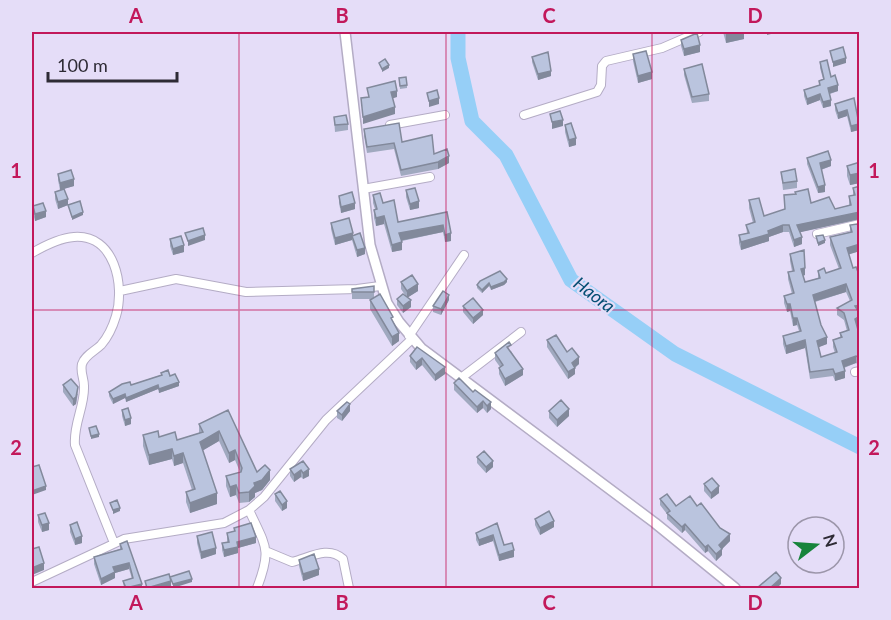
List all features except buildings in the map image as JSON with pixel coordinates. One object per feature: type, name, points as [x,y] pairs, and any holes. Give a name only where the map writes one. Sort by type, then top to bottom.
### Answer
[{"type":"street","points":[[345,32],[370,245],[380,286],[387,303],[411,337],[461,378],[646,516],[735,588]]},
{"type":"street","points":[[525,115],[597,92],[601,85],[602,66],[606,61],[662,48],[699,32]]},
{"type":"street","points":[[378,127],[445,116]]},
{"type":"street","points":[[356,131],[367,129]]},
{"type":"street","points":[[363,189],[430,177]]},
{"type":"street","points":[[817,234],[860,224]]},
{"type":"street","points":[[32,253],[69,237],[77,236],[95,242],[112,260],[119,273],[120,291],[117,315],[109,334],[82,362],[81,374],[84,386],[74,435],[75,445],[114,543]]},
{"type":"street","points":[[32,582],[133,536],[224,523],[249,510],[274,484],[312,435],[411,337],[464,255]]},
{"type":"street","points":[[120,291],[176,279],[246,292],[357,289],[380,286]]},
{"type":"street","points":[[461,378],[521,332]]},
{"type":"street","points":[[249,510],[268,552],[265,568],[257,588]]},
{"type":"street","points":[[268,552],[292,562],[321,553],[335,554],[343,560],[350,588]]},
{"type":"waterway","name":"Haora","points":[[458,32],[458,58],[472,121],[506,155],[571,280],[675,354],[860,447]]}]
